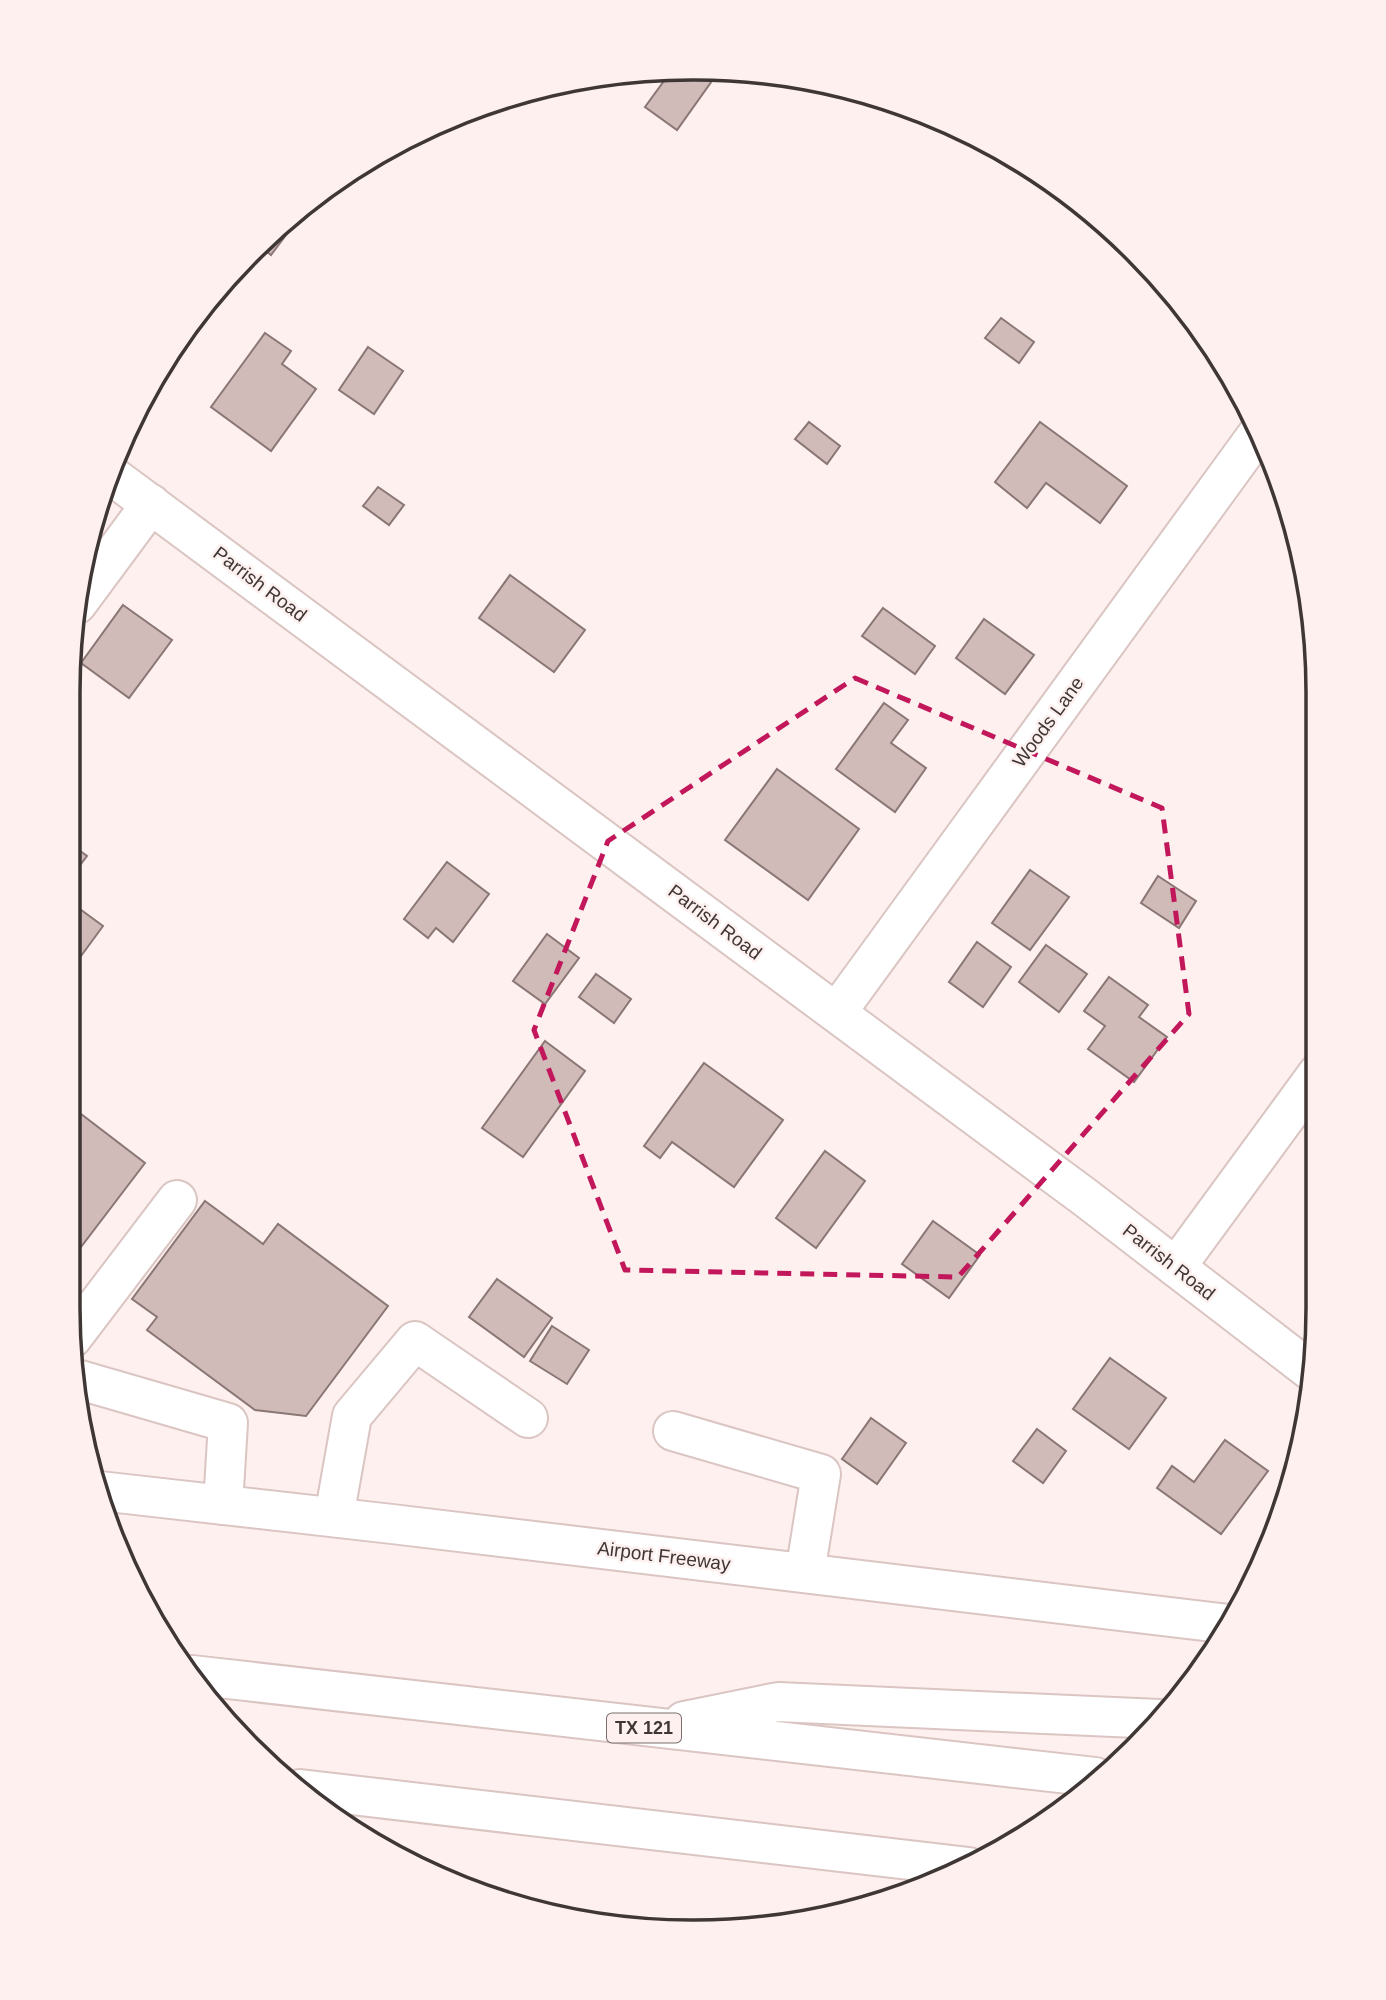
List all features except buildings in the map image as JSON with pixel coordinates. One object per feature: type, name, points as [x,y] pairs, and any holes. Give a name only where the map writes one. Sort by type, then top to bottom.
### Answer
[{"type":"main road","name":"Woods Lane","points":[[836,1012],[1251,442]]},
{"type":"main road","name":"Parrish Road","points":[[119,480],[836,1012],[1302,1364]]},
{"type":"main road","points":[[90,586],[151,504]]},
{"type":"main road","points":[[1176,1267],[1306,1097]]},
{"type":"main road","points":[[81,1326],[177,1200]]},
{"type":"main road","points":[[334,1517],[352,1416],[415,1341],[528,1418]]},
{"type":"main road","points":[[85,1382],[228,1423],[223,1505]]},
{"type":"main road","points":[[673,1432],[821,1474],[805,1573]]},
{"type":"main road","name":"Airport Freeway","points":[[109,1492],[1217,1623]]},
{"type":"main road","name":"TX 121","points":[[205,1676],[1087,1776]]},
{"type":"main road","points":[[649,1728],[778,1702],[1146,1719]]},
{"type":"main road","points":[[318,1791],[946,1864]]},
{"type":"highlighted area","points":[[855,678],[1162,808],[1189,1014],[958,1277],[625,1270],[534,1030],[608,841]]}]
